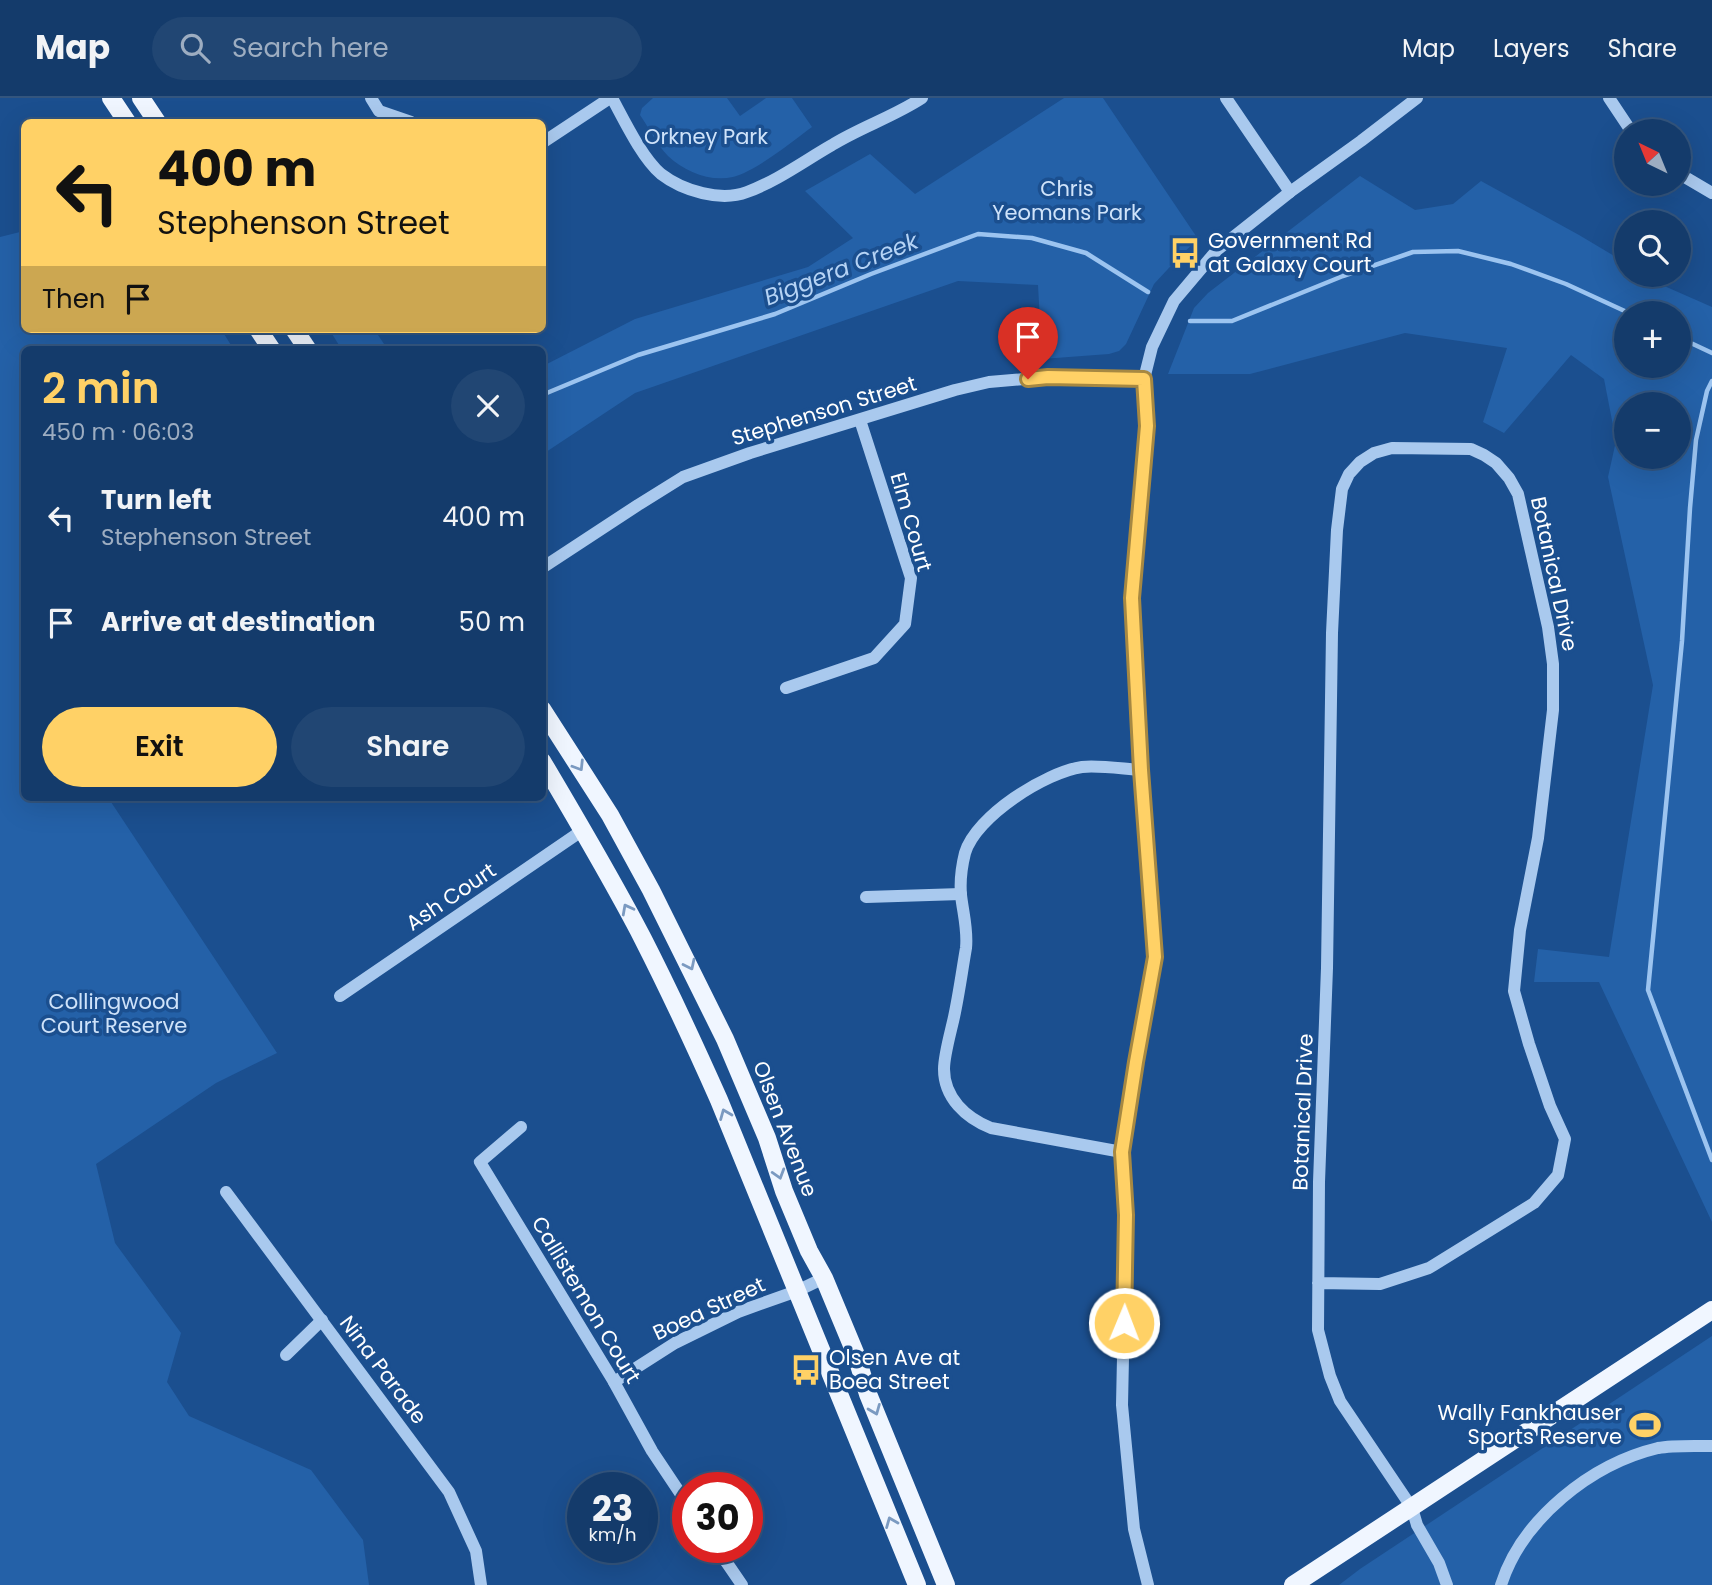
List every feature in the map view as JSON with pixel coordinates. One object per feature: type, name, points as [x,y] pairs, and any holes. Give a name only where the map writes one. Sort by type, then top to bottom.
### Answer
[{"type":"main road","points":[[111,98],[125,119]]},
{"type":"main road","points":[[142,98],[156,119]]},
{"type":"main road","name":"Olsen Avenue","points":[[546,715],[610,815],[656,899],[744,1082],[789,1203],[856,1355],[868,1394],[946,1585]]},
{"type":"main road","points":[[546,768],[643,939],[719,1100],[917,1585]]},
{"type":"main road","points":[[1293,1585],[1712,1310]]},
{"type":"street","points":[[371,98],[379,111],[402,119]]},
{"type":"street","points":[[546,140],[611,98],[639,148],[661,174],[702,194],[725,196],[744,193],[765,184],[849,135],[905,109],[922,98]]},
{"type":"street","points":[[1226,98],[1290,192]]},
{"type":"street","points":[[1148,1585],[1134,1529],[1122,1405],[1126,1215],[1122,1152],[1155,957],[1132,598],[1147,426],[1144,379],[1152,347],[1174,301],[1217,250],[1417,98]]},
{"type":"street","points":[[1609,98],[1623,119]]},
{"type":"street","points":[[1691,181],[1712,193]]},
{"type":"street","name":"Stephenson Street","points":[[546,565],[683,477],[750,453],[989,382],[1048,377],[1144,379]]},
{"type":"street","name":"Elm Court","points":[[786,688],[874,658],[905,624],[911,578],[860,420]]},
{"type":"street","name":"Botanical Drive","points":[[1318,1283],[1380,1284],[1429,1268],[1534,1203],[1558,1175],[1565,1139],[1533,1057],[1514,990],[1520,930],[1539,825],[1553,710],[1553,664],[1548,626],[1518,494],[1496,463],[1471,449],[1392,448],[1374,453],[1360,462],[1349,474],[1342,489],[1337,530],[1332,633],[1327,968],[1319,1182],[1318,1283],[1318,1329],[1330,1376],[1340,1401],[1412,1508],[1417,1525],[1439,1563],[1447,1585]]},
{"type":"street","points":[[1122,1152],[980,1124],[960,1109],[947,1083],[944,1069],[967,943],[961,894],[965,852],[973,838],[999,809],[1060,773],[1084,766],[1141,770]]},
{"type":"street","name":"Ash Court","points":[[340,996],[583,830]]},
{"type":"street","points":[[866,897],[961,894]]},
{"type":"street","name":"Callistemon Court","points":[[521,1127],[480,1162],[672,1481]]},
{"type":"street","name":"Nina Parade","points":[[226,1192],[449,1492],[477,1551],[481,1585]]},
{"type":"street","name":"Boea Street","points":[[614,1382],[676,1343],[738,1312],[797,1291],[824,1278]]},
{"type":"street","points":[[286,1355],[322,1320]]},
{"type":"street","points":[[1501,1585],[1521,1542],[1543,1515],[1610,1465],[1659,1448],[1712,1446]]},
{"type":"street","points":[[727,1563],[742,1585]]},
{"type":"green space","name":"Orkney Park","points":[[653,98],[727,98],[740,116],[766,98],[792,98],[812,127],[742,174],[724,178],[707,177],[675,162],[657,142],[640,115],[642,108]]},
{"type":"green space","name":"Chris Yeomans Park","points":[[1064,98],[1103,98],[1198,239],[1154,284],[1126,344],[1119,351],[1042,359],[1038,285],[958,281],[635,393],[546,452],[546,364],[635,319],[808,267],[853,238],[805,191],[870,154],[915,194]]},
{"type":"green space","points":[[1360,176],[1415,210],[1453,204],[1481,181],[1614,256],[1614,287],[1667,287],[1712,307],[1712,1222],[1599,982],[1534,982],[1538,949],[1609,957],[1653,685],[1608,477],[1614,450],[1614,469],[1691,469],[1691,392],[1614,392],[1614,431],[1604,379],[1571,355],[1504,433],[1483,422],[1507,348],[1405,333],[1250,374],[1168,374],[1194,308],[1208,293]]},
{"type":"green space","name":"Collingwood Court Reserve","points":[[21,232],[21,333],[223,333],[232,346],[21,346],[21,801],[111,801],[277,1053],[216,1083],[96,1164],[115,1243],[181,1333],[167,1382],[189,1416],[311,1470],[363,1540],[369,1585],[0,1585],[0,237]]},
{"type":"green space","points":[[331,333],[377,333],[385,346],[340,346]]},
{"type":"green space","name":"Wally Fankhauser Sports Reserve","points":[[1712,1336],[1712,1585],[1339,1585],[1360,1569]]},
{"type":"waterway","name":"Biggera Creek","points":[[546,393],[638,355],[775,314],[978,234],[1032,238],[1086,253],[1148,292]]},
{"type":"waterway","name":"Biggera Creek","points":[[1190,321],[1232,321],[1343,276],[1413,252],[1458,251],[1511,264],[1566,284],[1614,306]]},
{"type":"waterway","name":"Biggera Creek","points":[[1691,343],[1712,353]]},
{"type":"waterway","points":[[1712,381],[1707,391],[1696,440],[1682,641],[1648,990],[1712,1160]]},
{"type":"place","name":"Government Rd at Galaxy Court","points":[[1185,253]]},
{"type":"place","name":"Olsen Ave at Boea Street","points":[[806,1370]]},
{"type":"place","name":"Wally Fankhauser Sports Reserve","points":[[1645,1425]]},
{"type":"route","points":[[1028,379],[1144,379],[1147,426],[1132,598],[1155,957],[1122,1152],[1126,1215],[1124,1323]]}]
